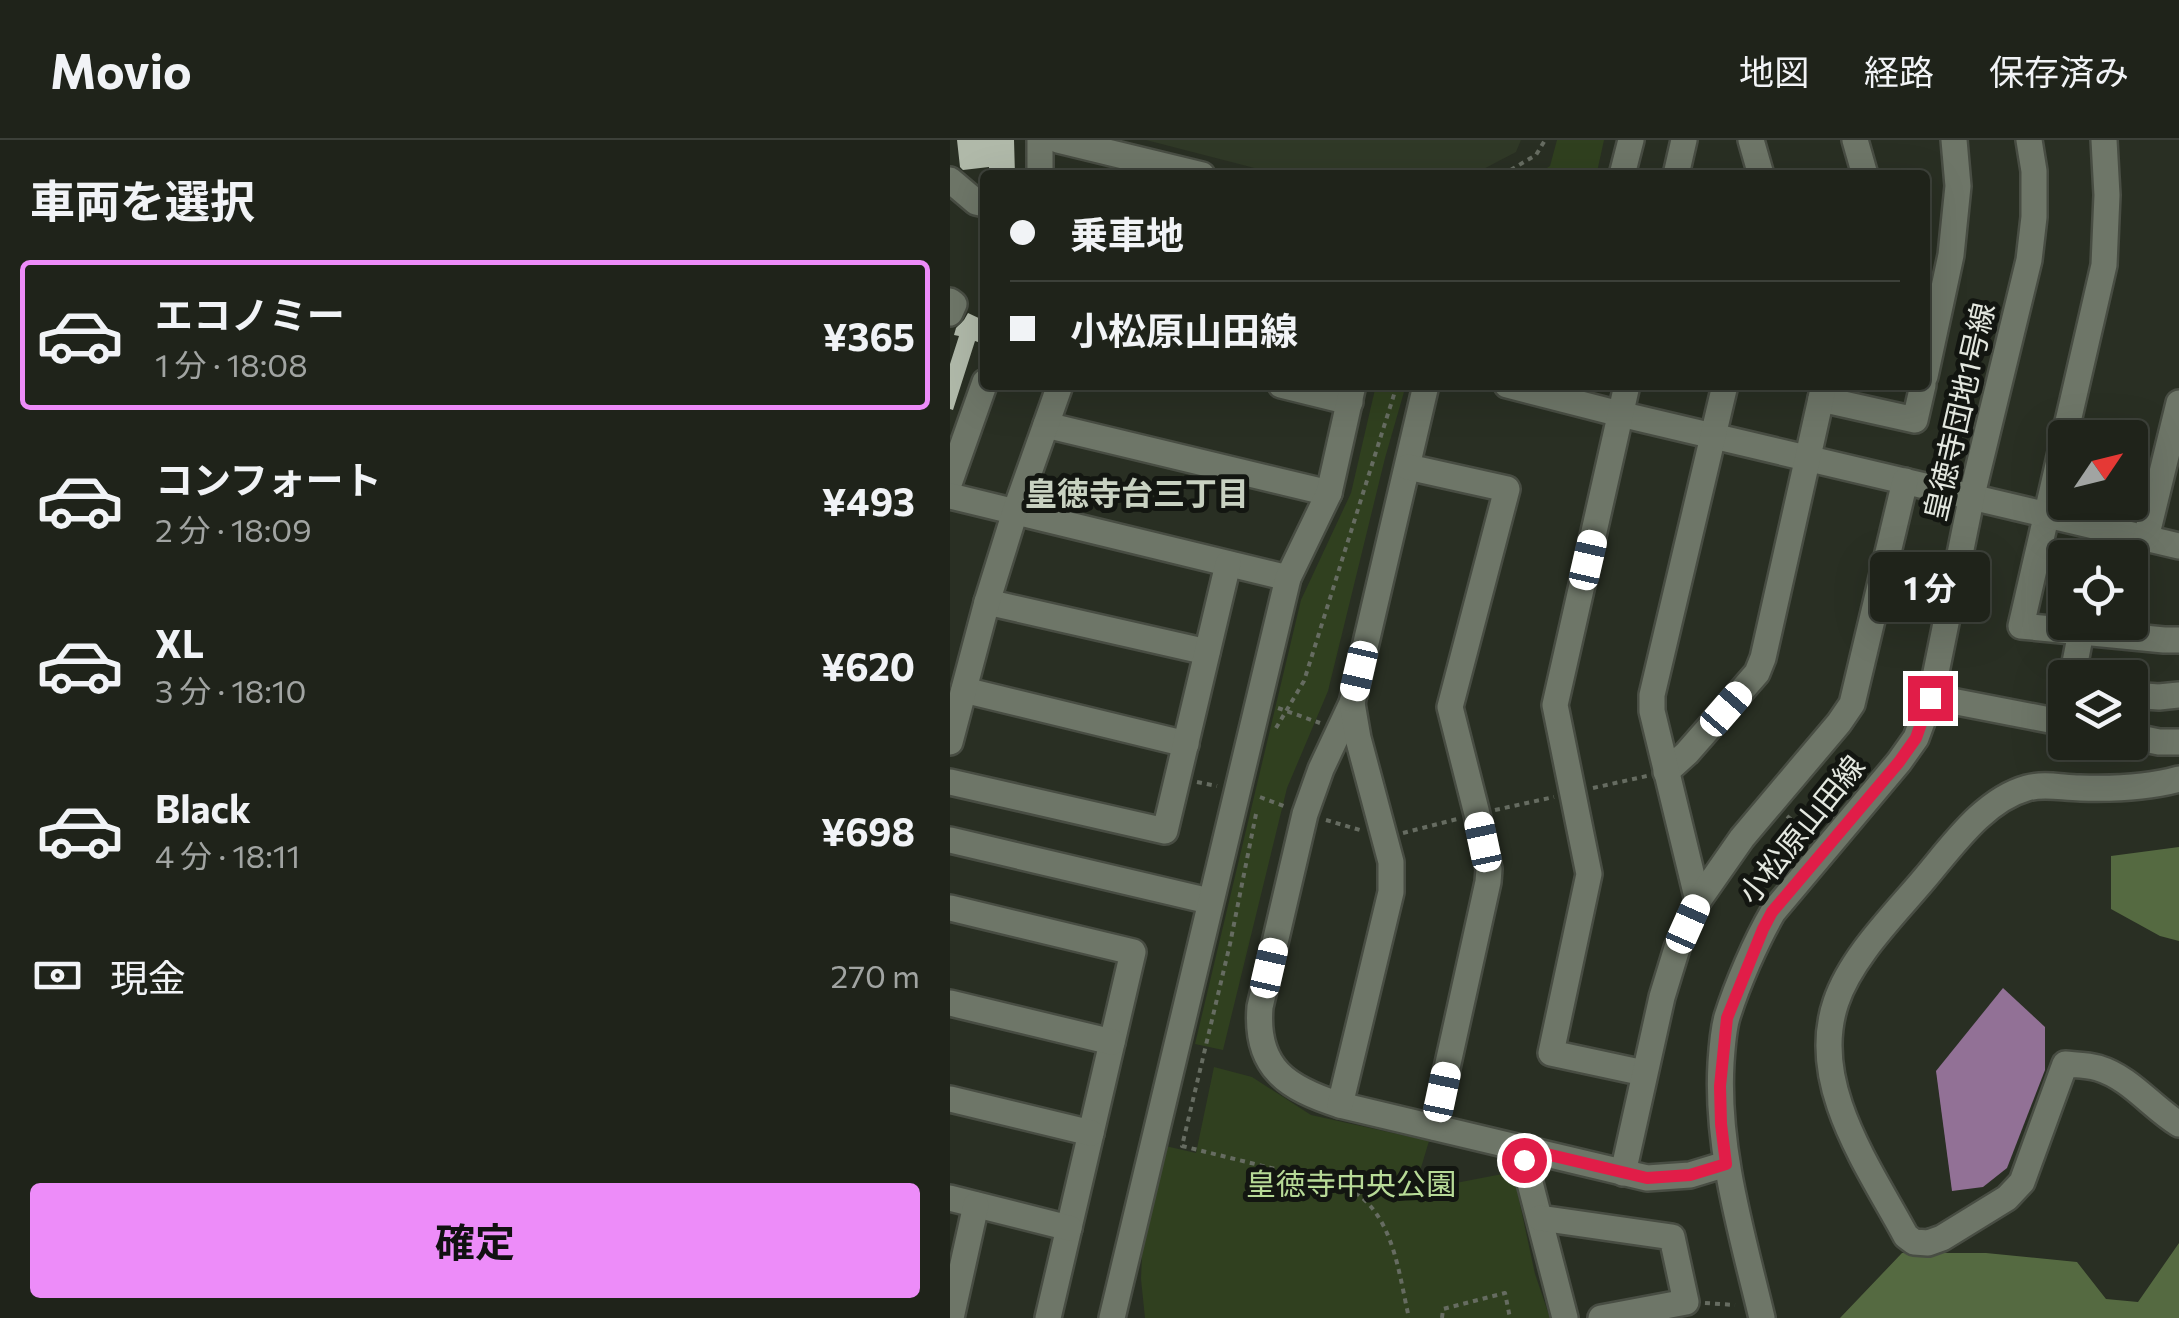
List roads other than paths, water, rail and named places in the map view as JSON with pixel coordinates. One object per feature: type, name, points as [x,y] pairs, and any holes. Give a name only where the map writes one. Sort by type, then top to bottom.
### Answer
[{"type":"street","points":[[1040,140],[1040,170]]},
{"type":"street","points":[[1058,140],[1110,164],[1160,170]]},
{"type":"street","points":[[1623,170],[1631,140]]},
{"type":"street","points":[[1677,170],[1684,140]]},
{"type":"street","points":[[1751,140],[1760,170]]},
{"type":"street","points":[[1855,140],[1864,170]]},
{"type":"street","points":[[1930,352],[1950,255],[1958,186],[1954,140]]},
{"type":"street","name":"皇徳寺団地1号線","points":[[1930,698],[1972,496],[2029,260],[2034,171],[2029,140]]},
{"type":"street","points":[[2048,629],[2021,626],[2104,265],[2104,140]]},
{"type":"street","points":[[950,180],[980,203]]},
{"type":"street","points":[[950,301],[954,304],[950,314]]},
{"type":"street","points":[[950,480],[982,390]]},
{"type":"street","points":[[950,742],[987,602],[1058,390]]},
{"type":"street","points":[[1112,1318],[1288,578],[1329,492],[1352,393],[1325,390]]},
{"type":"street","points":[[1425,390],[1352,703],[1305,814],[1260,1007],[1261,1042],[1282,1078],[1304,1093],[1340,1105],[1647,1178],[1690,1175],[1726,1164]]},
{"type":"street","points":[[1540,390],[1620,414],[2179,546]]},
{"type":"street","points":[[1626,390],[1555,705],[1589,874],[1550,1053],[1644,1073]]},
{"type":"street","points":[[1698,901],[1652,711],[1652,696],[1724,390]]},
{"type":"street","points":[[1666,772],[1757,673],[1823,392],[1916,420],[1922,390]]},
{"type":"street","points":[[2146,538],[2179,403]]},
{"type":"street","points":[[1046,426],[1329,492]]},
{"type":"street","points":[[1408,467],[1507,489],[1450,707],[1477,814],[1488,882],[1434,1127]]},
{"type":"street","points":[[1623,1173],[1662,997],[1677,948],[1698,901],[1722,864],[1852,704],[1905,481]]},
{"type":"street","points":[[950,496],[1288,578]]},
{"type":"street","points":[[950,782],[1165,830],[1228,564]]},
{"type":"street","points":[[987,602],[1207,652]]},
{"type":"street","points":[[2148,638],[2179,640]]},
{"type":"street","points":[[964,690],[1186,744]]},
{"type":"street","points":[[2148,697],[2179,695]]},
{"type":"street","points":[[1930,698],[2048,721]]},
{"type":"street","name":"小松原山田線","points":[[1754,1312],[1721,1124],[1720,1086],[1727,1018],[1772,912],[1899,762],[1916,738],[1930,698]]},
{"type":"street","points":[[1340,1105],[1391,892],[1392,862],[1352,703]]},
{"type":"street","points":[[2148,740],[2179,742]]},
{"type":"street","points":[[2179,779],[2157,785],[2026,788],[1986,811],[1886,924],[1852,970],[1836,1002],[1830,1037],[1832,1081],[1840,1107],[1906,1236],[1914,1242],[1942,1238],[2007,1198],[2022,1182],[2066,1064],[2095,1067],[2117,1076],[2179,1124]]},
{"type":"street","points":[[950,840],[1210,902]]},
{"type":"street","points":[[950,908],[1133,952],[1048,1318]]},
{"type":"street","points":[[950,1003],[1112,1042]]},
{"type":"street","points":[[950,1100],[1091,1133]]},
{"type":"street","points":[[1521,1148],[1565,1318]]},
{"type":"street","points":[[950,1198],[1069,1228]]},
{"type":"street","points":[[951,1318],[976,1205]]},
{"type":"street","points":[[1540,1218],[1672,1237],[1686,1302],[1600,1318]]},
{"type":"district","name":"皇徳寺台三丁目","points":[[1137,494]]},
{"type":"park label","name":"皇徳寺中央公園","points":[[1351,1185]]}]
